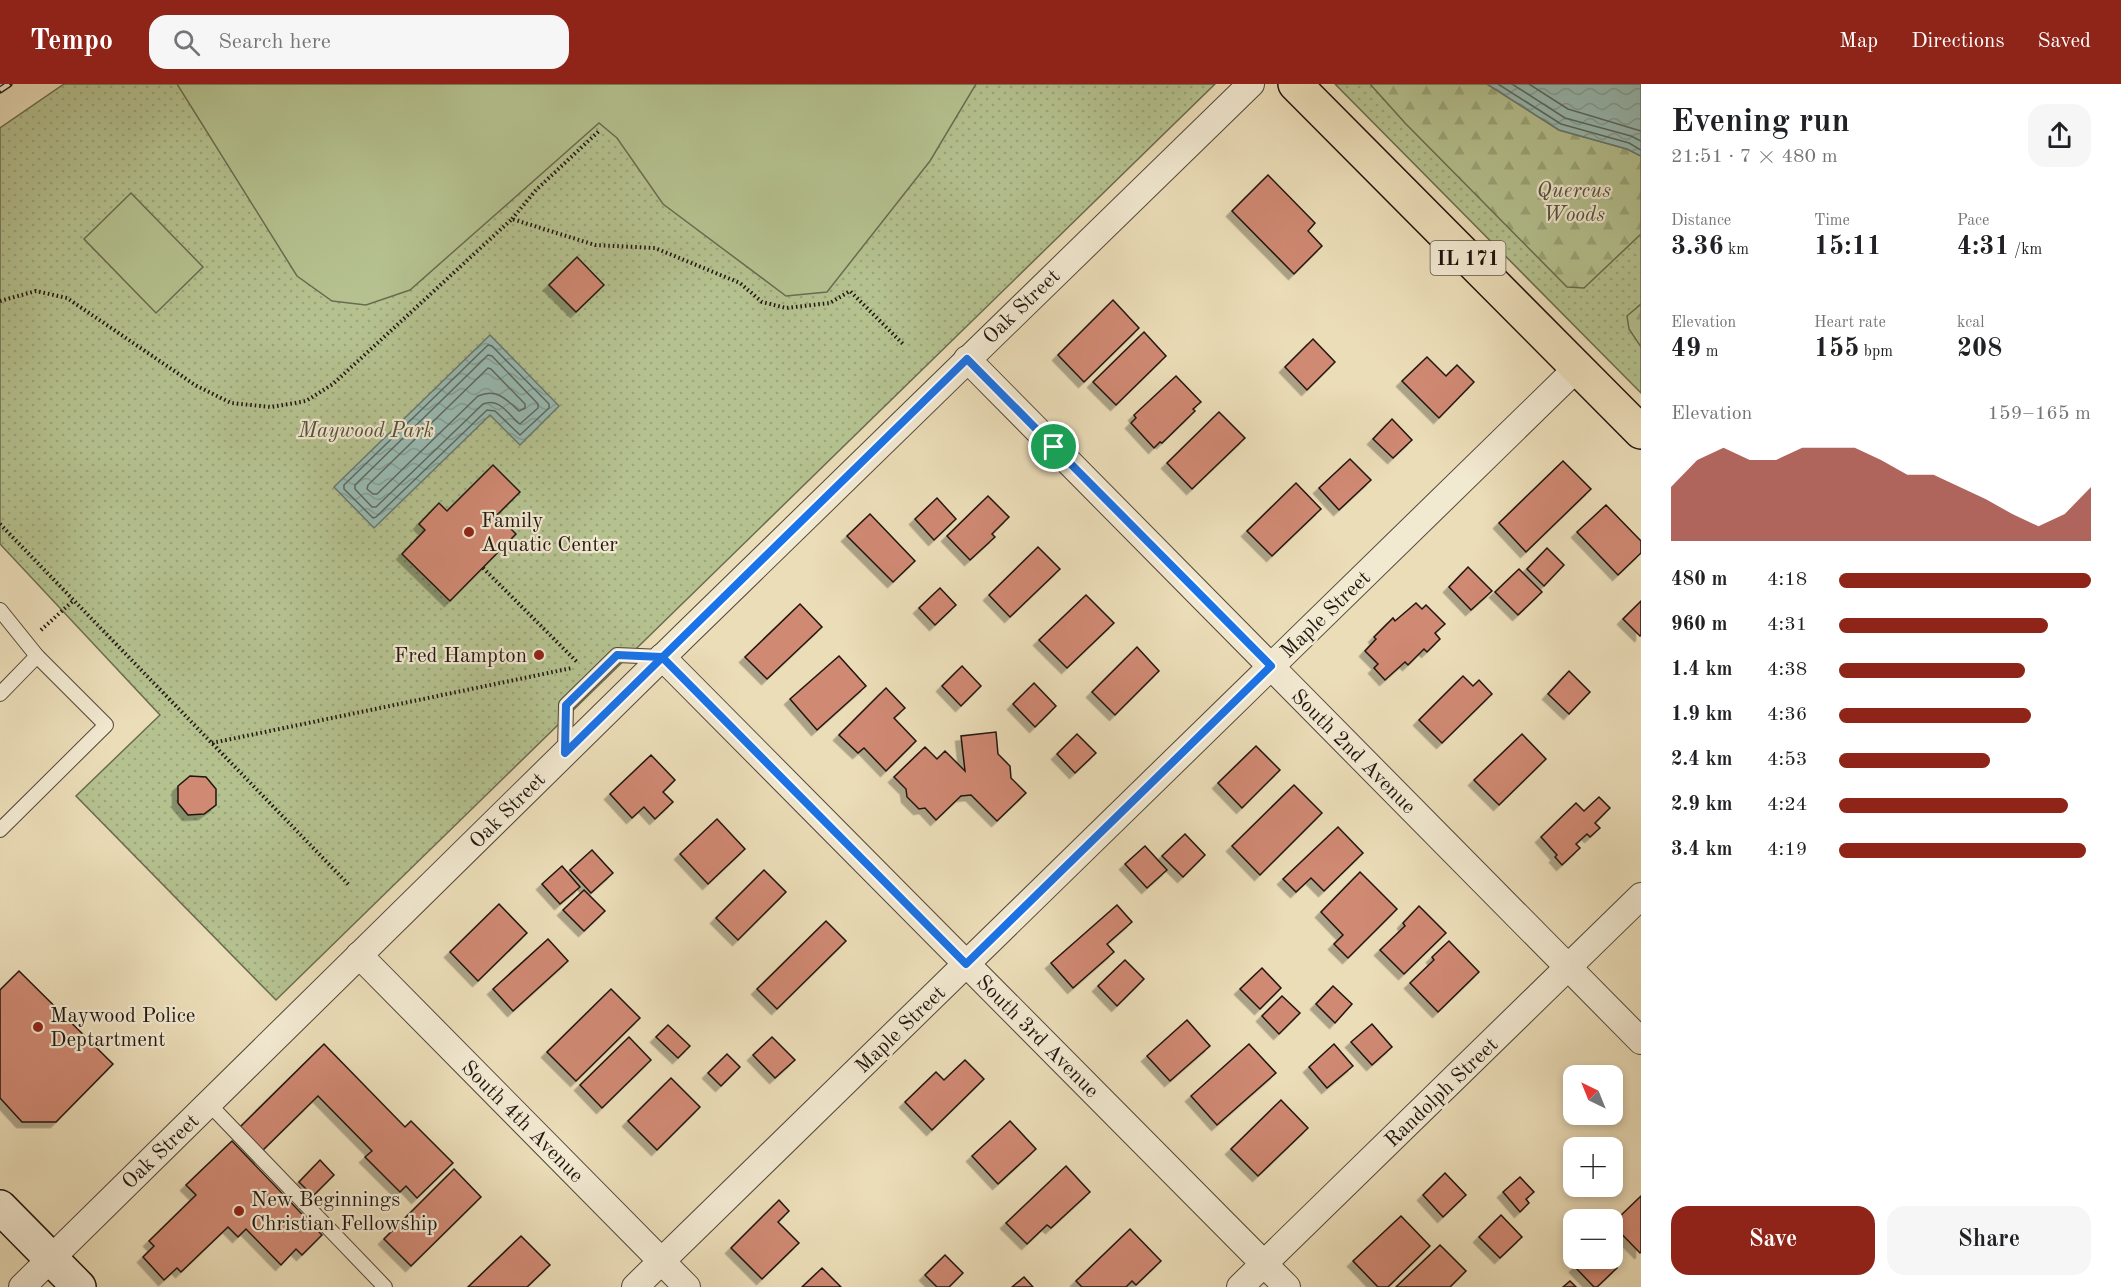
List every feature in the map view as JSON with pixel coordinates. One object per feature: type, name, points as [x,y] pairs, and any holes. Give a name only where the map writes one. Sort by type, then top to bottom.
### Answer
[{"type":"main road","name":"IL 171","points":[[1295,84],[1641,432]]},
{"type":"street","name":"Oak Street","points":[[22,1287],[662,657],[1251,84]]},
{"type":"street","name":"South 2nd Avenue","points":[[967,359],[1641,1041]]},
{"type":"street","name":"Maple Street","points":[[635,1287],[1577,368]]},
{"type":"street","name":"South 3rd Avenue","points":[[662,657],[1287,1287]]},
{"type":"street","name":"Randolph Street","points":[[1240,1287],[1641,896]]},
{"type":"street","name":"South 4th Avenue","points":[[359,955],[687,1287]]},
{"type":"street","points":[[0,1207],[79,1287]]},
{"type":"lane","points":[[0,610],[37,656],[106,725],[0,830]]},
{"type":"lane","points":[[0,694],[37,656]]},
{"type":"lane","points":[[209,1104],[385,1287]]},
{"type":"path","points":[[0,301],[36,291],[67,298],[195,386],[231,403],[271,407],[306,400],[333,384],[512,219],[536,190],[599,131]]},
{"type":"path","points":[[512,219],[595,245],[655,248],[740,283],[762,302],[786,308],[830,303],[850,291],[904,345]]},
{"type":"path","points":[[0,524],[350,886]]},
{"type":"path","points":[[483,568],[578,663]]},
{"type":"path","points":[[36,635],[74,600]]},
{"type":"path","points":[[212,743],[573,668]]},
{"type":"green space","name":"Maywood Park","points":[[64,84],[1215,84],[276,1000],[76,796],[160,715],[0,544],[0,128]]},
{"type":"green space","points":[[177,84],[976,84],[930,161],[827,292],[786,296],[663,204],[617,138],[599,123],[410,290],[366,305],[332,301],[297,276]]},
{"type":"green space","name":"Quercus Woods","points":[[1335,84],[1487,84],[1559,130],[1627,149],[1641,156],[1641,393]]},
{"type":"green space","name":"Quercus Woods","points":[[1370,84],[1487,84],[1559,130],[1627,149],[1641,156],[1641,234],[1584,288],[1567,287],[1405,123]]},
{"type":"green space","points":[[131,193],[203,267],[156,313],[84,239]]},
{"type":"green space","points":[[1641,304],[1641,347],[1629,329],[1627,316]]},
{"type":"water","points":[[1487,84],[1641,84],[1641,156],[1627,149],[1559,130]]},
{"type":"water","points":[[490,335],[559,406],[520,445],[490,415],[374,528],[334,487]]},
{"type":"building","points":[[1268,175],[1315,223],[1308,231],[1322,246],[1294,274],[1232,211]]},
{"type":"building","points":[[577,257],[604,285],[576,312],[549,285]]},
{"type":"building","points":[[1113,300],[1139,328],[1084,382],[1058,355]]},
{"type":"building","points":[[1144,332],[1166,356],[1116,405],[1093,382]]},
{"type":"building","points":[[1313,339],[1335,362],[1307,390],[1285,367]]},
{"type":"building","points":[[1427,357],[1446,376],[1457,365],[1474,382],[1439,418],[1402,381]]},
{"type":"building","points":[[1176,376],[1201,402],[1193,409],[1195,411],[1154,448],[1131,423],[1136,418],[1134,415]]},
{"type":"building","points":[[1219,412],[1245,438],[1192,489],[1167,463]]},
{"type":"building","points":[[1392,419],[1412,440],[1393,458],[1373,439]]},
{"type":"building","points":[[1350,459],[1371,480],[1339,510],[1319,488]]},
{"type":"building","points":[[1563,461],[1591,489],[1526,552],[1499,523]]},
{"type":"building","name":"Family Aquatic Center","points":[[493,465],[520,492],[497,515],[516,534],[450,601],[402,554],[425,530],[419,524],[439,503],[447,511]]},
{"type":"building","points":[[1296,483],[1321,509],[1272,556],[1247,531]]},
{"type":"building","points":[[988,496],[1009,517],[992,534],[995,537],[970,560],[947,536]]},
{"type":"building","points":[[937,498],[956,519],[934,540],[915,519]]},
{"type":"building","points":[[1606,505],[1641,541],[1641,553],[1618,575],[1577,532]]},
{"type":"building","points":[[870,514],[915,561],[893,582],[847,536]]},
{"type":"building","points":[[1038,547],[1060,569],[1010,617],[989,595]]},
{"type":"building","points":[[1547,548],[1564,565],[1544,586],[1527,569]]},
{"type":"building","points":[[1468,567],[1492,591],[1471,610],[1449,587]]},
{"type":"building","points":[[1519,569],[1542,592],[1518,615],[1495,592]]},
{"type":"building","points":[[940,588],[956,605],[935,625],[919,608]]},
{"type":"building","points":[[1086,595],[1114,623],[1067,668],[1039,640]]},
{"type":"building","points":[[1641,601],[1641,635],[1640,636],[1623,619]]},
{"type":"building","points":[[1416,603],[1422,609],[1426,605],[1445,624],[1435,633],[1440,639],[1427,652],[1424,649],[1408,665],[1405,662],[1385,680],[1374,668],[1378,664],[1365,651],[1376,639],[1374,637],[1393,618],[1395,621]]},
{"type":"building","points":[[800,604],[822,627],[767,679],[745,657]]},
{"type":"building","points":[[1137,647],[1159,671],[1115,715],[1092,692]]},
{"type":"building","points":[[839,656],[866,686],[817,730],[790,699]]},
{"type":"building","points":[[962,666],[981,686],[961,706],[942,686]]},
{"type":"building","points":[[1569,671],[1590,692],[1569,714],[1548,694]]},
{"type":"building","points":[[1463,676],[1473,686],[1479,680],[1492,694],[1442,743],[1419,720]]},
{"type":"building","points":[[1034,683],[1056,706],[1035,727],[1013,704]]},
{"type":"building","points":[[886,688],[905,708],[894,718],[916,741],[886,771],[864,748],[858,753],[839,735]]},
{"type":"building","points":[[996,732],[998,754],[1010,766],[1011,778],[1026,793],[997,821],[971,795],[961,796],[936,820],[925,808],[919,809],[907,797],[906,789],[894,777],[925,747],[937,759],[945,751],[965,771],[961,736]]},
{"type":"building","points":[[1077,734],[1096,753],[1075,773],[1057,754]]},
{"type":"building","points":[[1522,734],[1546,759],[1499,805],[1474,780]]},
{"type":"building","points":[[1256,746],[1280,770],[1242,808],[1218,783]]},
{"type":"building","points":[[651,755],[675,780],[663,792],[673,802],[655,819],[644,807],[632,818],[610,794]]},
{"type":"building","points":[[190,776],[206,777],[216,789],[216,805],[204,814],[188,815],[178,803],[178,786]]},
{"type":"building","points":[[1294,785],[1322,813],[1260,875],[1232,846]]},
{"type":"building","points":[[1599,797],[1610,808],[1595,823],[1600,828],[1590,837],[1587,834],[1576,844],[1580,848],[1562,865],[1555,857],[1557,855],[1541,837],[1576,803],[1584,811]]},
{"type":"building","points":[[717,819],[745,849],[708,884],[680,854]]},
{"type":"building","points":[[1338,827],[1363,853],[1324,891],[1311,878],[1296,892],[1283,879]]},
{"type":"building","points":[[1185,834],[1205,855],[1183,877],[1162,856]]},
{"type":"building","points":[[1145,846],[1167,870],[1147,888],[1125,864]]},
{"type":"building","points":[[592,850],[613,873],[591,893],[570,870]]},
{"type":"building","points":[[562,866],[580,887],[560,904],[542,884]]},
{"type":"building","points":[[764,870],[786,892],[738,940],[716,918]]},
{"type":"building","points":[[1360,872],[1397,909],[1348,958],[1334,944],[1343,935],[1321,912]]},
{"type":"building","points":[[584,890],[605,911],[584,931],[563,910]]},
{"type":"building","points":[[499,904],[527,933],[478,981],[450,952]]},
{"type":"building","points":[[1117,905],[1132,922],[1107,944],[1114,952],[1073,988],[1051,963]]},
{"type":"building","points":[[1419,906],[1446,933],[1404,974],[1380,950],[1405,926],[1403,923]]},
{"type":"building","points":[[826,921],[846,941],[777,1009],[757,989]]},
{"type":"building","points":[[548,939],[568,961],[513,1011],[493,989]]},
{"type":"building","points":[[1449,941],[1479,972],[1438,1012],[1410,983],[1434,960],[1432,957]]},
{"type":"building","points":[[1125,960],[1144,979],[1117,1006],[1098,986]]},
{"type":"building","points":[[1262,968],[1281,988],[1260,1009],[1240,989]]},
{"type":"building","name":"Maywood Police Deptartment","points":[[19,971],[113,1064],[56,1122],[22,1122],[0,1098],[0,990]]},
{"type":"building","points":[[1333,986],[1352,1004],[1335,1023],[1316,1004]]},
{"type":"building","points":[[611,989],[640,1018],[576,1081],[547,1052]]},
{"type":"building","points":[[1282,996],[1300,1013],[1279,1034],[1262,1016]]},
{"type":"building","points":[[1187,1020],[1210,1046],[1170,1081],[1147,1056]]},
{"type":"building","points":[[1372,1024],[1392,1047],[1372,1065],[1351,1042]]},
{"type":"building","points":[[668,1025],[690,1046],[678,1058],[656,1037]]},
{"type":"building","points":[[629,1037],[651,1060],[602,1108],[580,1085]]},
{"type":"building","points":[[772,1037],[795,1060],[775,1078],[753,1055]]},
{"type":"building","points":[[324,1044],[405,1127],[411,1121],[453,1163],[417,1198],[406,1186],[400,1192],[365,1157],[372,1151],[318,1096],[262,1151],[239,1128]]},
{"type":"building","points":[[1249,1044],[1276,1073],[1217,1125],[1191,1096]]},
{"type":"building","points":[[1334,1044],[1353,1066],[1327,1088],[1309,1067]]},
{"type":"building","points":[[727,1054],[740,1067],[721,1086],[708,1073]]},
{"type":"building","points":[[965,1060],[984,1079],[932,1130],[905,1102],[936,1072],[944,1080]]},
{"type":"building","points":[[671,1078],[700,1107],[657,1150],[628,1121]]},
{"type":"building","points":[[1281,1100],[1308,1128],[1258,1176],[1231,1149]]},
{"type":"building","points":[[1010,1121],[1036,1149],[998,1184],[972,1156]]},
{"type":"building","name":"New Beginnings Christian Fellowship","points":[[232,1141],[322,1235],[302,1255],[296,1249],[281,1265],[246,1229],[238,1237],[228,1227],[181,1272],[177,1268],[164,1280],[143,1257],[154,1246],[149,1241],[196,1195],[186,1185]]},
{"type":"building","points":[[320,1160],[334,1175],[313,1196],[299,1182]]},
{"type":"building","points":[[1066,1166],[1090,1192],[1051,1228],[1047,1225],[1027,1244],[1006,1223]]},
{"type":"building","points":[[454,1169],[481,1197],[411,1266],[384,1239]]},
{"type":"building","points":[[1445,1173],[1466,1195],[1443,1217],[1423,1195]]},
{"type":"building","points":[[1520,1177],[1534,1192],[1526,1199],[1529,1203],[1520,1212],[1503,1192]]},
{"type":"building","points":[[1641,1196],[1640,1253],[1623,1235],[1623,1213]]},
{"type":"building","points":[[779,1200],[789,1211],[778,1222],[799,1243],[762,1279],[731,1248]]},
{"type":"building","points":[[1501,1215],[1522,1237],[1500,1258],[1479,1237]]},
{"type":"building","points":[[1401,1216],[1430,1246],[1388,1287],[1378,1287],[1353,1261]]},
{"type":"building","points":[[1130,1229],[1161,1261],[1136,1285],[1132,1281],[1126,1287],[1082,1287],[1076,1281]]},
{"type":"building","points":[[521,1236],[550,1265],[527,1287],[468,1287]]},
{"type":"building","points":[[1440,1245],[1466,1271],[1450,1287],[1396,1287]]},
{"type":"building","points":[[945,1255],[963,1273],[949,1287],[937,1287],[925,1275]]},
{"type":"building","points":[[822,1268],[841,1287],[802,1287]]},
{"type":"building","points":[[1577,1269],[1616,1269],[1597,1287],[1594,1287]]},
{"type":"building","points":[[1024,1277],[1033,1287],[1012,1287]]},
{"type":"building","points":[[1570,1281],[1576,1287],[1563,1287]]},
{"type":"railway","points":[[0,90],[9,84]]},
{"type":"place","name":"Family Aquatic Center","points":[[469,532]]},
{"type":"place","name":"Fred Hampton","points":[[539,655]]},
{"type":"place","name":"Maywood Police Deptartment","points":[[38,1027]]},
{"type":"place","name":"New Beginnings Christian Fellowship","points":[[239,1211]]},
{"type":"route","points":[[1054,447],[967,359],[662,657],[565,753],[566,705],[617,655],[662,657],[966,964],[1271,666],[1054,447]]}]
